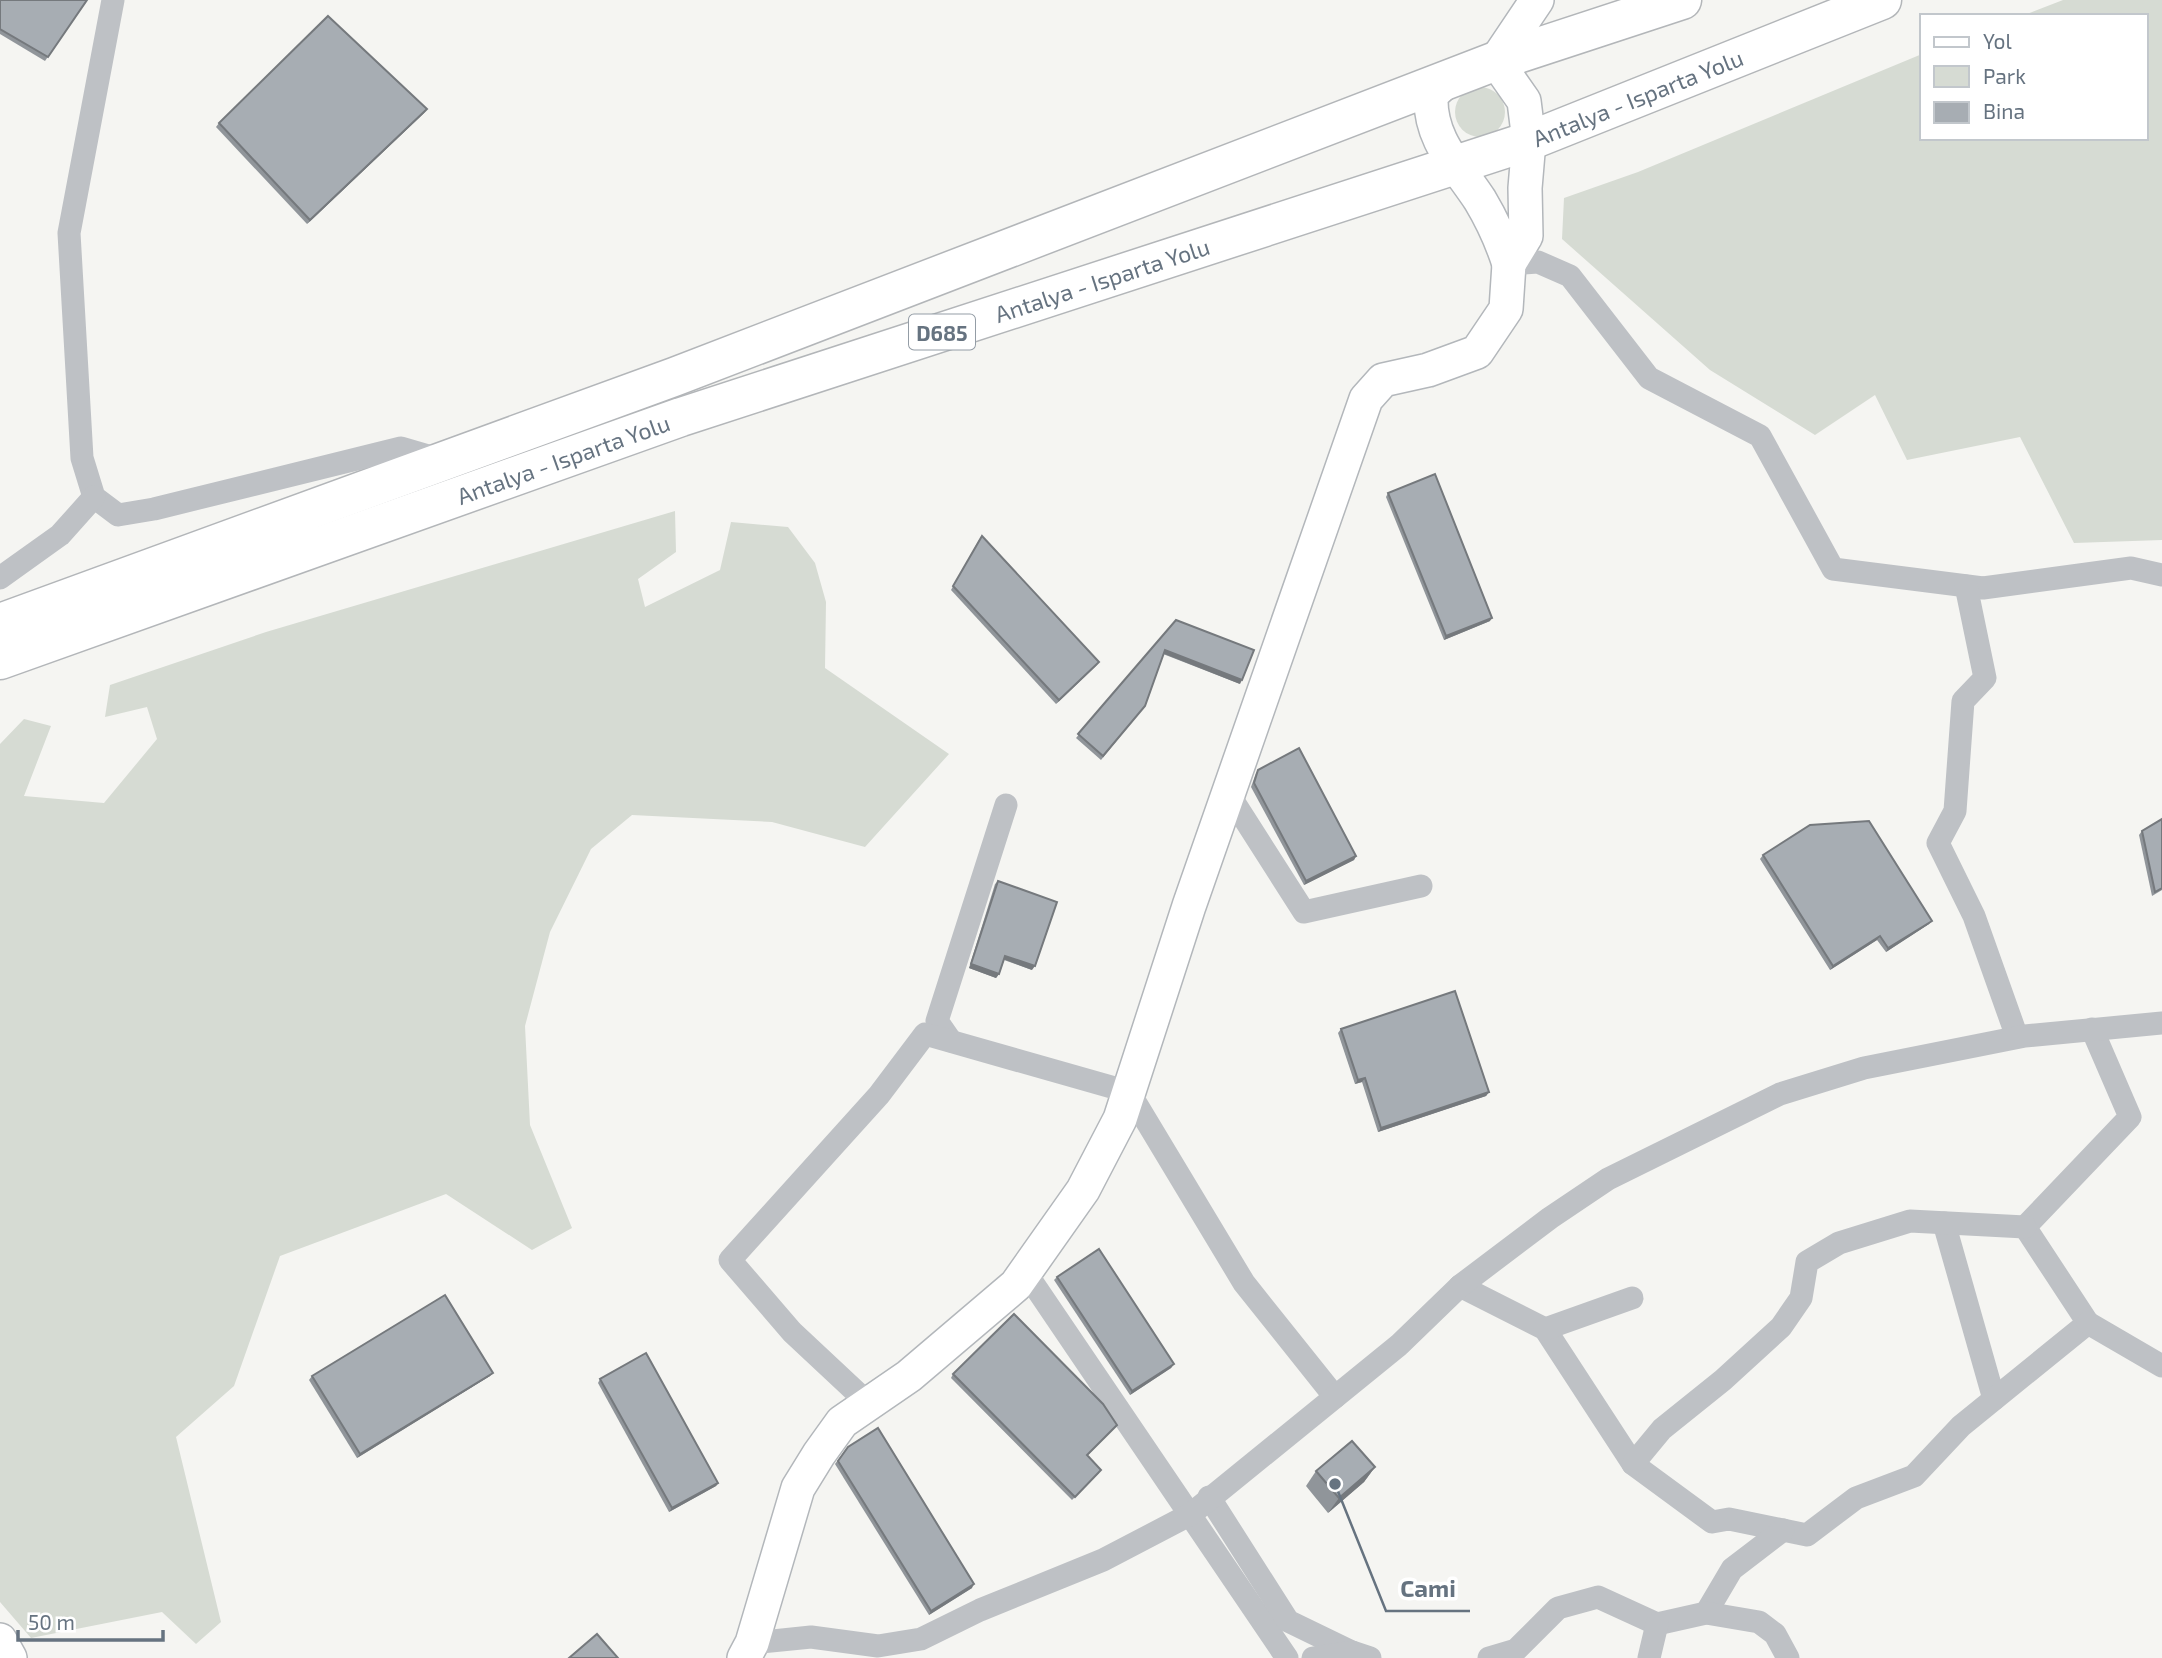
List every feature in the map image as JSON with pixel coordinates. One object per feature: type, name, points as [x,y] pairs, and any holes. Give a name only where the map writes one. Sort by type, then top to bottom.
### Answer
[{"type":"highway","name":"Antalya - Isparta Yolu","points":[[0,623],[687,372],[1496,61],[1682,0]]},
{"type":"highway","name":"Antalya - Isparta Yolu","points":[[0,660],[681,418],[1529,141],[1882,0]]},
{"type":"street","points":[[113,0],[69,233],[82,458],[94,497],[118,515],[155,509],[401,448],[444,461]]},
{"type":"street","points":[[1509,264],[1527,236],[1525,188],[1529,141],[1524,101],[1496,61],[1537,0]]},
{"type":"street","points":[[1447,80],[1431,95],[1430,119],[1454,164],[1481,202],[1509,264],[1506,309],[1477,352],[1429,370],[1383,380],[1366,399],[1228,793],[1121,1119],[1083,1190],[1026,1273],[909,1376],[842,1422],[798,1488],[748,1650],[811,1637],[878,1646],[922,1639],[980,1610],[1103,1560],[1191,1514],[1399,1345],[1460,1286],[1549,1218],[1608,1179],[1780,1094],[1864,1068],[2017,1037],[2162,1023]]},
{"type":"street","points":[[1509,264],[1538,262],[1570,276],[1649,378],[1760,436],[1833,569],[1983,588],[2131,568],[2162,575]]},
{"type":"street","points":[[0,578],[60,535],[94,497]]},
{"type":"street","points":[[1966,586],[1985,678],[1963,701],[1955,811],[1938,844],[1974,916],[2017,1037]]},
{"type":"street","points":[[1228,793],[1304,912],[1421,886]]},
{"type":"street","points":[[951,1041],[937,1021],[1006,805]]},
{"type":"street","points":[[1633,1464],[1662,1429],[1723,1380],[1781,1327],[1801,1298],[1807,1262],[1839,1243],[1910,1221],[2025,1227],[2130,1117],[2092,1029]]},
{"type":"street","points":[[869,1404],[792,1332],[730,1260],[879,1095],[925,1034],[1129,1092],[1244,1283],[1335,1397]]},
{"type":"street","points":[[1944,1223],[1994,1399]]},
{"type":"street","points":[[2025,1227],[2088,1323],[2162,1366]]},
{"type":"street","points":[[1026,1273],[1287,1658]]},
{"type":"street","points":[[1460,1286],[1545,1329],[1633,1464],[1712,1522],[1729,1519],[1807,1535],[1856,1498],[1914,1476],[1961,1426],[2088,1323]]},
{"type":"street","points":[[1545,1329],[1632,1298]]},
{"type":"street","points":[[1209,1497],[1288,1621],[1359,1656]]},
{"type":"street","points":[[1706,1613],[1732,1569],[1783,1530]]},
{"type":"street","points":[[1489,1658],[1516,1650],[1558,1608],[1598,1597],[1657,1624],[1706,1613],[1759,1622],[1775,1634],[1788,1658]]},
{"type":"street","points":[[1649,1658],[1657,1624]]},
{"type":"street","points":[[0,1640],[10,1658]]},
{"type":"street","points":[[1313,1658],[1359,1656]]},
{"type":"green space","points":[[2063,0],[2162,0],[2162,540],[2074,543],[2020,437],[1907,460],[1875,395],[1815,435],[1710,370],[1562,239],[1564,198],[1638,172],[1920,55],[1920,140],[2148,140],[2148,14],[2027,14]]},
{"type":"green space","points":[[1480,87],[1498,94],[1505,112],[1498,130],[1480,137],[1462,130],[1455,112],[1462,94]]},
{"type":"green space","points":[[675,511],[676,552],[638,579],[645,607],[720,570],[731,522],[788,527],[815,563],[826,602],[825,668],[949,754],[865,847],[772,822],[632,815],[591,849],[550,932],[525,1026],[530,1125],[572,1228],[532,1250],[446,1194],[280,1256],[234,1386],[176,1437],[221,1622],[196,1644],[162,1612],[31,1638],[0,1602],[0,744],[24,719],[51,726],[24,796],[104,803],[157,739],[147,707],[105,717],[110,685],[266,632]]},
{"type":"building","points":[[0,0],[87,0],[48,57],[0,29]]},
{"type":"building","points":[[328,16],[427,109],[310,220],[219,123]]},
{"type":"building","points":[[1435,474],[1492,618],[1446,636],[1388,493]]},
{"type":"building","points":[[982,536],[1099,662],[1059,700],[953,586]]},
{"type":"building","points":[[1176,620],[1254,650],[1242,680],[1165,650],[1145,706],[1103,756],[1078,734]]},
{"type":"building","points":[[1299,748],[1356,856],[1306,881],[1254,783],[1258,770]]},
{"type":"building","points":[[2162,819],[2162,888],[2155,892],[2142,831]]},
{"type":"building","points":[[1869,821],[1932,921],[1888,948],[1880,936],[1833,966],[1763,855],[1810,825]]},
{"type":"building","points":[[998,881],[1057,902],[1035,966],[1005,956],[999,974],[971,964]]},
{"type":"building","points":[[1455,991],[1489,1092],[1381,1128],[1365,1078],[1358,1080],[1341,1029]]},
{"type":"building","points":[[1099,1249],[1174,1364],[1132,1391],[1057,1277]]},
{"type":"building","points":[[445,1295],[493,1373],[360,1454],[312,1376]]},
{"type":"building","points":[[1014,1314],[1103,1404],[1117,1425],[1087,1455],[1101,1470],[1075,1497],[953,1374]]},
{"type":"building","points":[[646,1353],[718,1483],[672,1508],[600,1379]]},
{"type":"building","points":[[878,1428],[974,1584],[931,1611],[838,1461],[848,1447]]},
{"type":"building","points":[[1352,1441],[1375,1467],[1339,1498],[1316,1471]]},
{"type":"building","points":[[597,1634],[618,1658],[569,1658]]},
{"type":"place","name":"Cami","points":[[1335,1484]]}]
